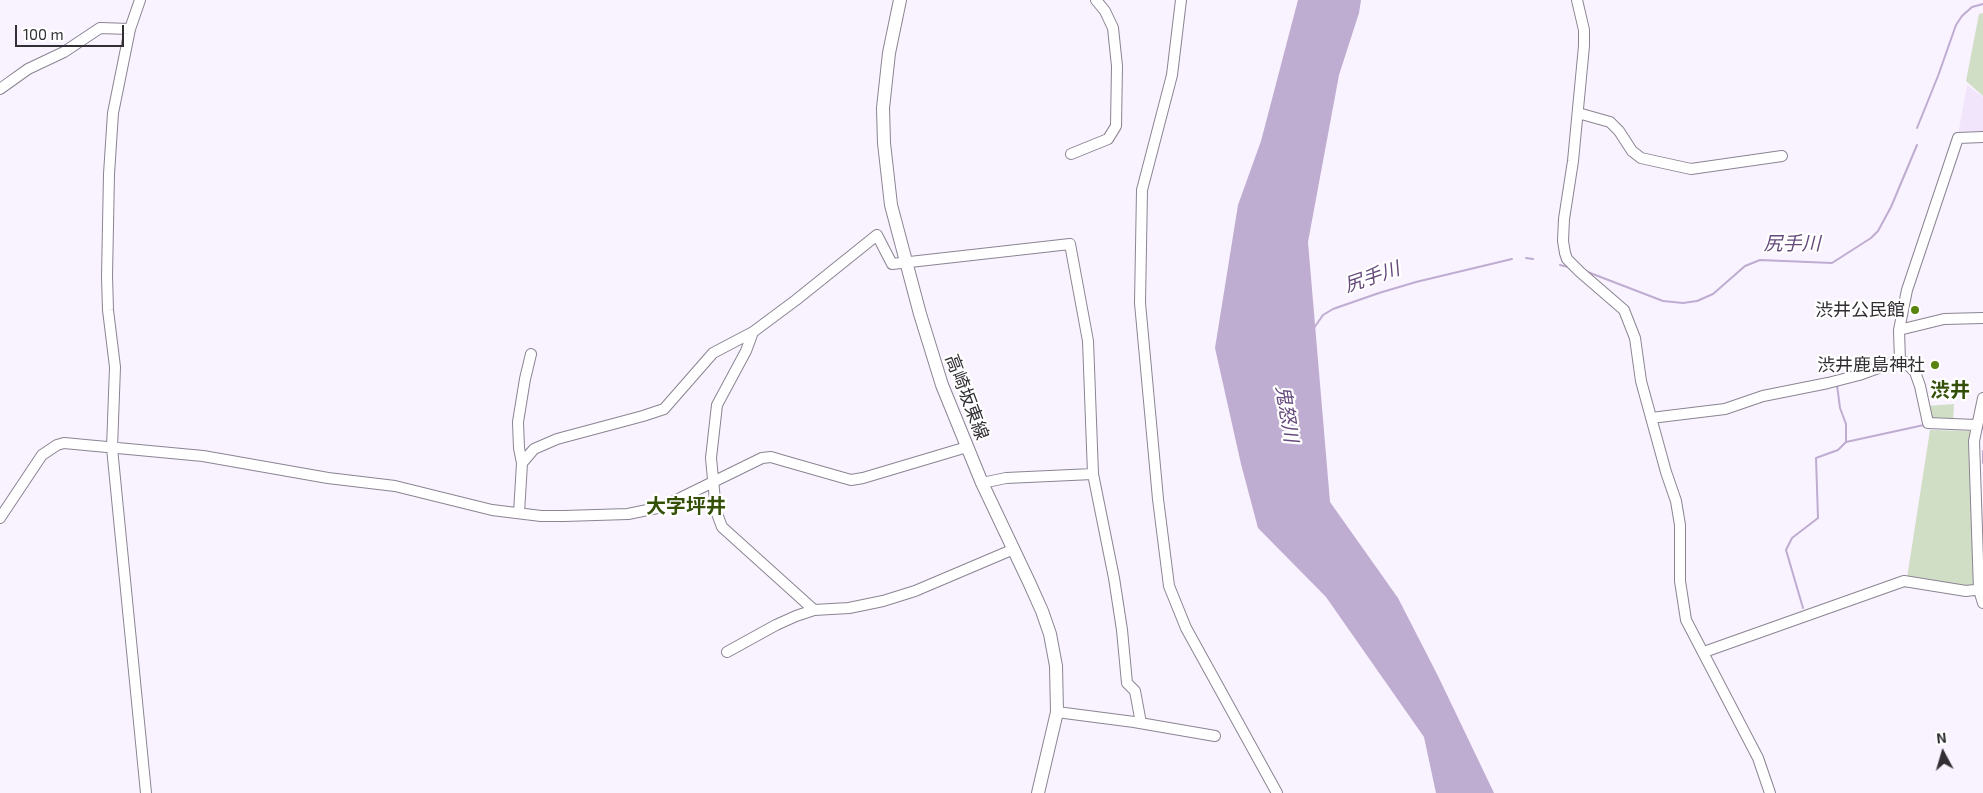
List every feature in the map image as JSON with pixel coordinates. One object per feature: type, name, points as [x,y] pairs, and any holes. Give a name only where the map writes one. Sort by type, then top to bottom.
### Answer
[{"type":"main road","name":"高崎坂東線","points":[[900,0],[887,68],[883,108],[884,143],[891,205],[932,353],[966,447],[1042,611],[1050,634],[1057,674],[1057,712],[1038,793]]},
{"type":"street","points":[[140,0],[130,29],[113,113],[109,174],[108,310],[115,367],[112,448],[146,793]]},
{"type":"street","points":[[1071,154],[1108,139],[1116,126],[1117,66],[1113,28],[1105,10],[1096,0]]},
{"type":"street","points":[[1181,0],[1172,75],[1142,190],[1140,303],[1159,509],[1169,586],[1186,628],[1277,793]]},
{"type":"street","points":[[1578,0],[1584,30],[1584,46],[1578,114],[1563,230],[1565,253],[1580,272],[1624,310],[1635,338],[1641,381],[1678,509],[1680,525],[1680,581],[1686,620],[1758,758],[1770,793]]},
{"type":"street","points":[[0,89],[28,69],[64,52],[100,28],[130,29]]},
{"type":"street","points":[[1578,114],[1610,122],[1619,131],[1632,151],[1641,158],[1691,169],[1782,156]]},
{"type":"street","points":[[1900,362],[1899,330],[1912,274],[1958,138],[1983,137]]},
{"type":"street","points":[[522,463],[534,449],[557,439],[664,409],[713,353],[752,332],[796,300],[877,235],[892,264],[1070,244],[1088,341],[1093,474],[1114,578],[1122,630],[1127,683],[1135,691],[1141,723]]},
{"type":"street","points":[[1899,330],[1944,318],[1983,318]]},
{"type":"street","points":[[752,332],[746,351],[717,405],[711,458],[716,511],[722,527],[814,610]]},
{"type":"street","points":[[519,512],[522,463],[519,448],[518,422],[531,354]]},
{"type":"street","points":[[1651,418],[1725,409],[1763,396],[1828,383],[1859,375],[1892,363],[1905,362],[1915,372],[1928,423],[1976,425]]},
{"type":"street","points":[[1983,398],[1974,441],[1983,603]]},
{"type":"street","points":[[0,518],[35,464],[49,449],[64,443],[203,456],[266,469],[395,486],[474,507],[541,516],[602,516],[643,511],[680,499],[762,458],[771,457],[851,480],[966,447]]},
{"type":"street","points":[[982,483],[1006,478],[1093,474]]},
{"type":"street","points":[[727,652],[776,624],[814,610],[849,608],[915,591],[1014,550]]},
{"type":"street","points":[[1704,652],[1904,581],[1966,591],[1981,590]]},
{"type":"street","points":[[1057,712],[1064,711],[1215,736]]},
{"type":"shaded area","points":[[1967,85],[1983,97],[1983,134],[1958,135]]},
{"type":"green space","points":[[1983,13],[1983,96],[1966,81],[1979,14]]},
{"type":"green space","points":[[1954,404],[1953,423],[1931,421],[1926,406]]},
{"type":"green space","points":[[1930,430],[1972,431],[1974,589],[1907,578]]},
{"type":"water","name":"鬼怒川","points":[[1298,0],[1361,0],[1359,13],[1339,75],[1308,242],[1330,502],[1398,598],[1494,793],[1436,793],[1424,737],[1326,597],[1258,528],[1241,464],[1215,348],[1238,205],[1261,141]]},
{"type":"waterway","name":"尻手川","points":[[1917,128],[1956,25],[1972,7],[1983,4]]},
{"type":"waterway","name":"尻手川","points":[[1585,271],[1663,301],[1683,303],[1697,301],[1713,294],[1745,266],[1760,260],[1832,263],[1871,238],[1878,231],[1891,207],[1917,145]]},
{"type":"waterway","name":"尻手川","points":[[1526,258],[1533,259]]},
{"type":"waterway","name":"尻手川","points":[[1314,328],[1323,315],[1333,309],[1416,282],[1512,259]]},
{"type":"waterway","name":"尻手川","points":[[1560,265],[1568,267]]},
{"type":"waterway","points":[[1803,608],[1786,550],[1792,538],[1818,518],[1816,458],[1838,450],[1846,442],[1846,424],[1840,408],[1837,385]]},
{"type":"waterway","points":[[1846,442],[1924,425]]},
{"type":"waterway","points":[[1983,451],[1983,463]]},
{"type":"place","name":"渋井公民館","points":[[1915,310]]},
{"type":"place","name":"渋井鹿島神社","points":[[1935,365]]},
{"type":"district","name":"渋井","points":[[1950,390]]},
{"type":"district","name":"大字坪井","points":[[686,506]]}]
